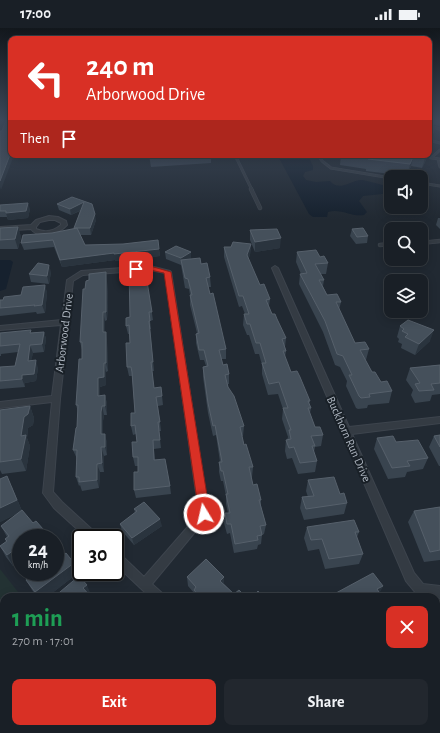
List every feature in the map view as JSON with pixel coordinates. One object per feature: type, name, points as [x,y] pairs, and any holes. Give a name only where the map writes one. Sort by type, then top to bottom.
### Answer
[{"type":"street","points":[[0,229],[33,227],[38,221],[49,218],[59,219],[64,224],[61,229],[50,233],[39,232],[34,230],[33,227]]},
{"type":"street","name":"Arborwood Drive","points":[[84,529],[58,505],[48,493],[56,399],[70,280],[81,273],[150,268],[168,272],[204,514],[145,584]]},
{"type":"street","name":"Buckhorn Run Drive","points":[[275,268],[410,577],[420,589],[440,592]]},
{"type":"street","points":[[0,328],[65,322]]},
{"type":"street","points":[[0,405],[56,399]]},
{"type":"street","points":[[346,431],[440,420]]},
{"type":"street","points":[[124,565],[154,593]]},
{"type":"lane","points":[[236,158],[260,208]]},
{"type":"lane","points":[[320,158],[331,168],[384,177]]},
{"type":"lane","points":[[431,158],[439,159],[440,167]]},
{"type":"lane","points":[[428,184],[440,186]]},
{"type":"lane","points":[[428,242],[440,241]]},
{"type":"lane","points":[[380,245],[384,245]]},
{"type":"shaded area","points":[[0,569],[19,593],[0,593]]},
{"type":"water","points":[[279,158],[309,158],[313,166],[313,170],[305,172],[303,176],[306,180],[316,182],[330,181],[337,186],[362,180],[384,185],[384,194],[363,196],[359,201],[367,212],[364,215],[333,211],[328,212],[327,217],[313,217],[309,214]]},
{"type":"water","points":[[0,260],[10,260],[13,262],[6,289],[0,291]]},
{"type":"building","points":[[0,153],[8,153],[9,158],[0,181]]},
{"type":"building","points":[[368,158],[413,158],[410,164]]},
{"type":"building","points":[[72,197],[92,204],[95,214],[90,228],[74,228],[84,202],[70,209],[57,204]]},
{"type":"building","points":[[28,203],[26,211],[6,213],[6,211],[0,211],[0,205]]},
{"type":"building","points":[[18,227],[15,239],[0,240],[0,228]]},
{"type":"building","points":[[77,228],[85,245],[123,244],[158,240],[159,249],[60,260],[53,240],[21,243],[23,235],[52,233]]},
{"type":"building","points":[[363,228],[368,236],[357,237],[352,229]]},
{"type":"building","points":[[277,229],[281,238],[255,242],[250,230]]},
{"type":"building","points":[[233,242],[251,244],[247,255],[260,285],[264,284],[270,299],[266,300],[272,314],[275,314],[286,338],[282,339],[286,351],[283,351],[291,372],[297,371],[300,377],[310,401],[308,401],[311,408],[308,408],[315,427],[320,427],[323,435],[311,436],[315,446],[312,446],[317,461],[300,463],[294,447],[289,448],[286,440],[291,439],[289,430],[291,430],[283,408],[288,408],[279,382],[269,384],[262,363],[266,363],[260,343],[256,343],[250,324],[247,324],[244,314],[249,314],[243,296],[239,296],[224,247],[231,247]]},
{"type":"building","points":[[176,246],[191,252],[181,258],[165,252]]},
{"type":"building","points":[[316,250],[320,257],[324,256],[328,263],[315,264],[324,280],[319,280],[327,295],[337,294],[341,302],[336,302],[355,343],[365,342],[369,349],[360,350],[372,372],[375,372],[381,382],[387,381],[392,391],[369,394],[370,397],[361,398],[359,396],[349,375],[352,375],[343,356],[337,354],[325,321],[300,274],[307,273],[297,252]]},
{"type":"building","points":[[200,258],[201,264],[207,263],[210,277],[206,278],[210,294],[213,293],[226,349],[219,350],[223,365],[227,364],[229,374],[225,375],[228,387],[234,396],[244,426],[240,427],[244,445],[246,444],[253,467],[249,467],[253,485],[257,484],[261,500],[259,500],[266,525],[260,526],[262,535],[257,536],[258,540],[235,544],[231,524],[227,524],[225,513],[230,513],[226,494],[228,494],[223,471],[221,471],[219,462],[222,462],[215,425],[213,426],[208,403],[203,367],[208,366],[204,350],[199,350],[196,334],[199,333],[190,295],[192,295],[188,279],[185,278],[181,260]]},
{"type":"building","points":[[38,263],[49,265],[47,276],[29,274]]},
{"type":"building","points":[[145,269],[152,312],[149,312],[149,321],[154,388],[161,387],[162,396],[156,397],[160,422],[158,422],[160,440],[153,440],[154,460],[165,459],[170,486],[134,490],[134,472],[138,472],[138,457],[133,457],[132,442],[137,442],[135,425],[131,426],[131,413],[135,413],[132,372],[131,367],[127,367],[126,343],[130,343],[129,325],[126,326],[126,318],[130,317],[129,270]]},
{"type":"building","points":[[106,272],[106,312],[103,312],[103,332],[106,332],[106,363],[104,363],[104,377],[98,378],[98,396],[105,395],[105,406],[102,406],[101,412],[101,434],[105,434],[105,447],[101,447],[102,463],[97,464],[97,480],[79,482],[79,477],[76,477],[77,450],[73,450],[77,427],[78,405],[76,405],[79,359],[82,359],[82,342],[80,342],[83,289],[85,289],[86,281],[89,280],[89,274]]},
{"type":"building","points":[[45,285],[42,305],[0,308],[0,300],[3,300],[4,297],[21,295],[23,287]]},
{"type":"building","points":[[408,320],[434,330],[419,344],[405,337],[408,334],[402,331],[404,329],[400,326]]},
{"type":"building","points":[[31,330],[30,333],[44,332],[42,344],[30,345],[28,361],[36,360],[34,374],[22,375],[22,379],[0,381],[0,367],[15,366],[20,344],[0,346],[0,333]]},
{"type":"building","points":[[440,365],[440,383],[431,384],[434,390],[419,391],[415,384],[420,383],[410,368]]},
{"type":"building","points":[[30,406],[28,414],[24,417],[21,436],[26,435],[21,459],[0,462],[0,410]]},
{"type":"building","points":[[440,435],[440,447],[434,436]]},
{"type":"building","points":[[393,436],[396,442],[418,440],[428,458],[407,461],[410,466],[392,468],[377,438]]},
{"type":"building","points":[[7,476],[17,500],[0,508],[0,479]]},
{"type":"building","points":[[334,477],[340,494],[344,493],[347,503],[306,509],[302,497],[314,496],[308,480]]},
{"type":"building","points":[[144,502],[160,519],[132,538],[120,524],[137,511],[134,509]]},
{"type":"building","points":[[440,507],[440,550],[430,552],[414,511]]},
{"type":"building","points":[[22,510],[33,523],[36,521],[43,529],[12,529],[12,551],[7,555],[0,546],[7,541],[5,539],[9,536],[1,526]]},
{"type":"building","points":[[354,520],[359,532],[355,532],[363,554],[329,559],[322,539],[311,540],[307,527]]},
{"type":"building","points":[[66,553],[72,560],[72,564],[64,570],[64,554]]},
{"type":"building","points":[[206,559],[224,577],[220,581],[233,593],[197,593],[194,590],[196,587],[187,577]]},
{"type":"building","points":[[373,573],[383,586],[377,589],[380,593],[336,593]]},
{"type":"building","points":[[27,581],[50,581],[35,592]]},
{"type":"building","points":[[73,581],[83,581],[87,585],[83,588],[87,593],[59,593]]},
{"type":"building","points":[[239,590],[242,593],[235,593]]},
{"type":"route","points":[[136,269],[150,268],[168,272],[204,514]]}]
